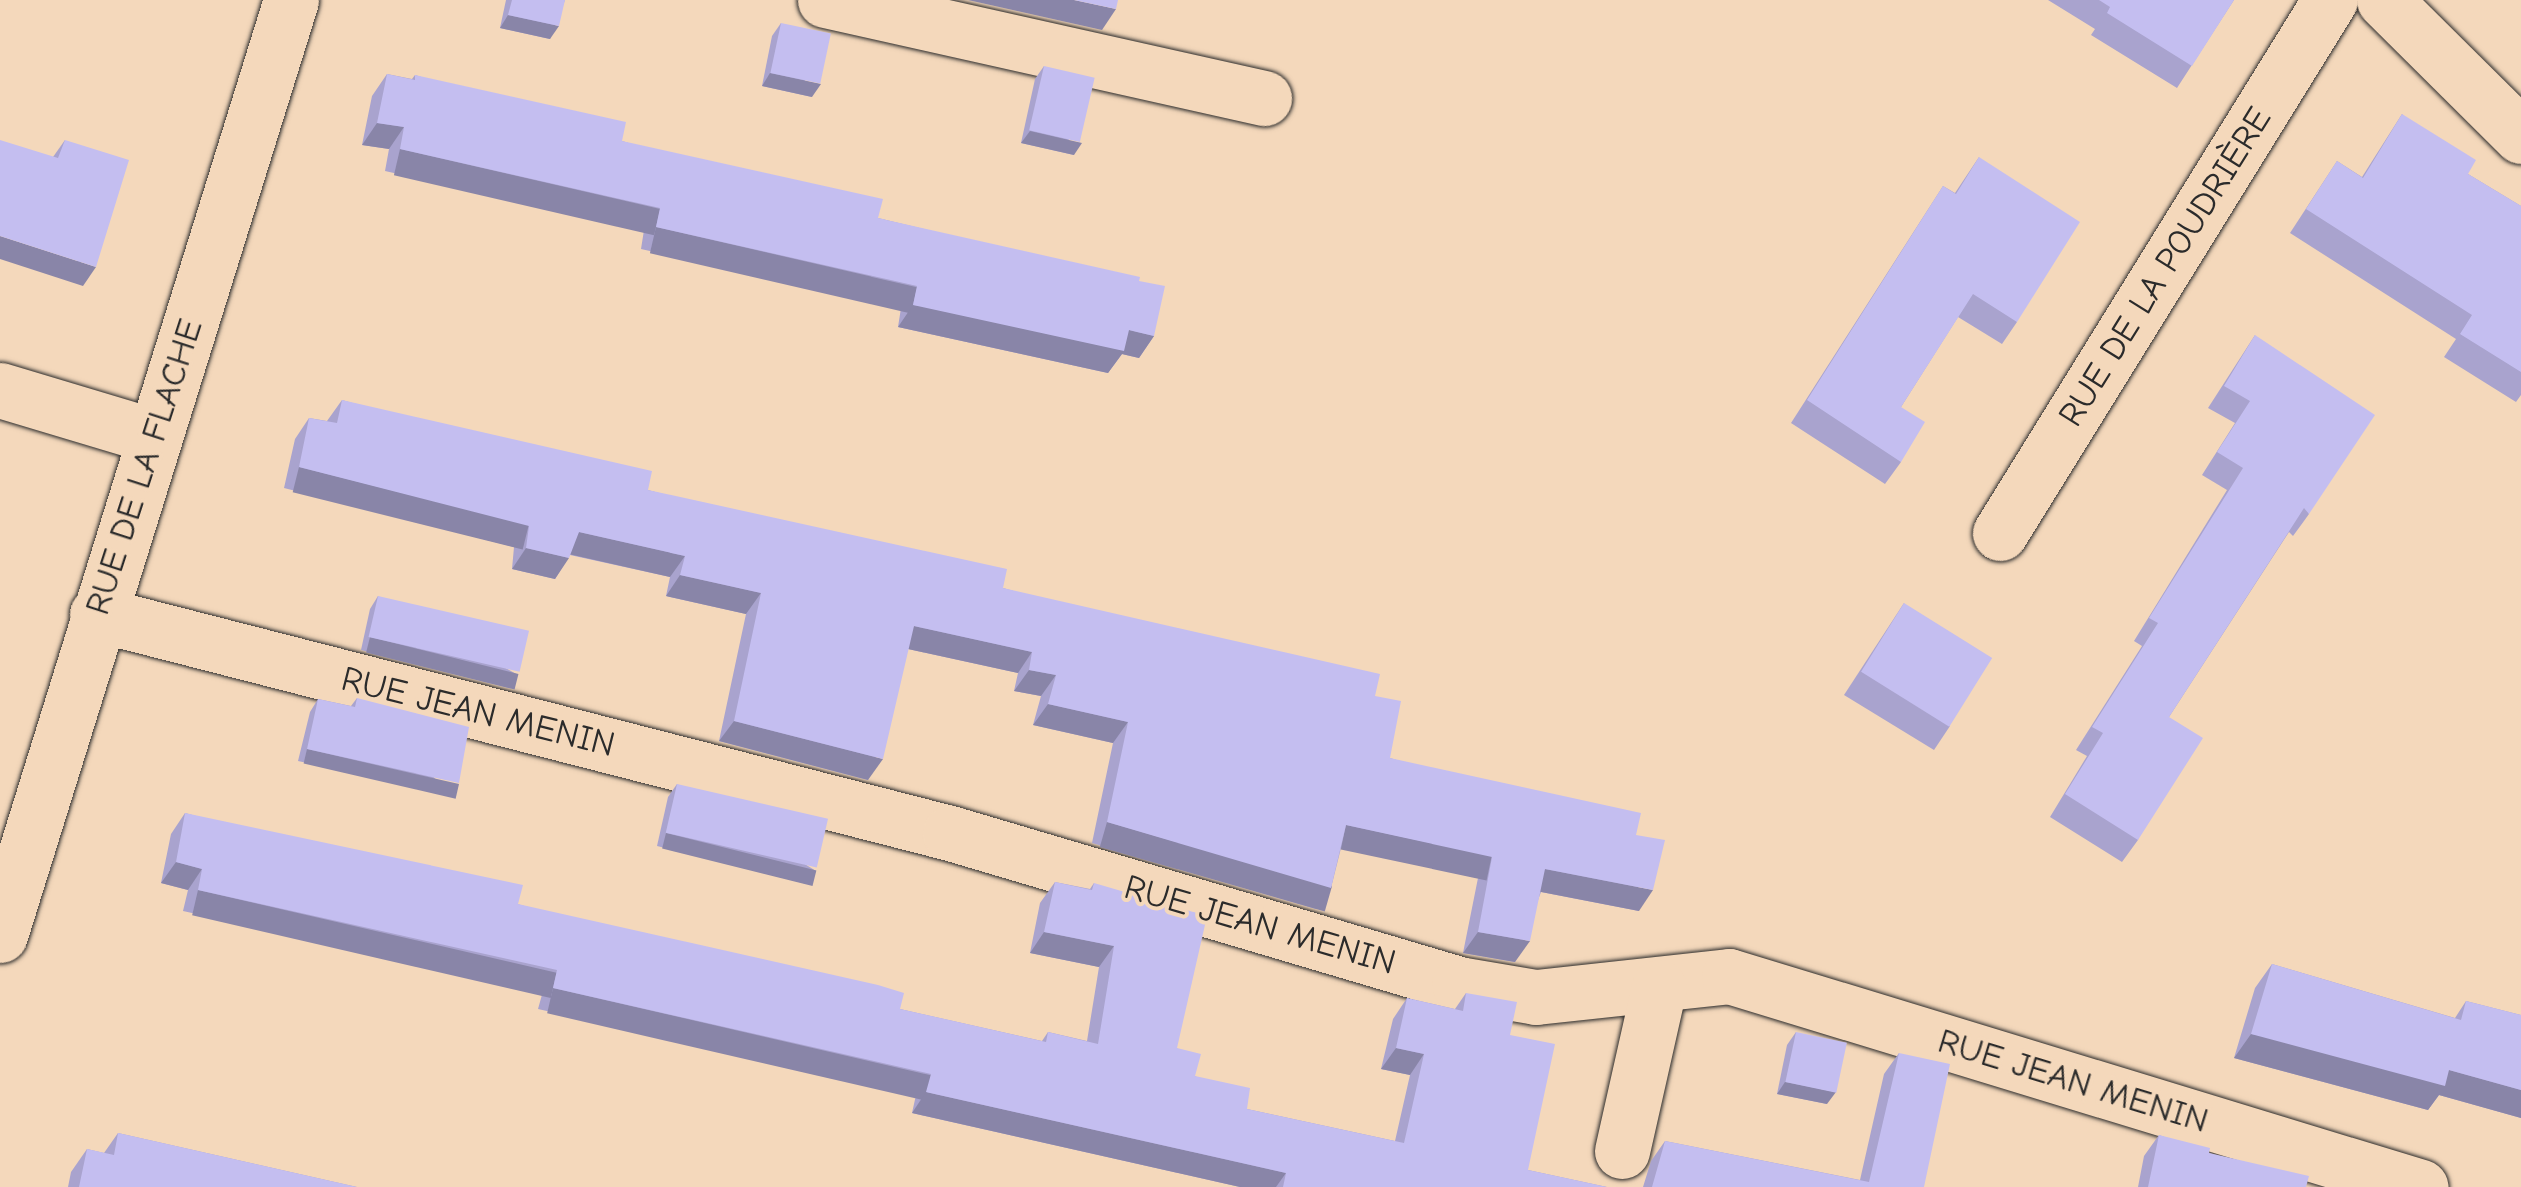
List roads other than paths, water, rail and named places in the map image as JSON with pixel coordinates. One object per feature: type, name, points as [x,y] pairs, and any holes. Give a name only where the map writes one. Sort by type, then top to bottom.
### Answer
[{"type":"street","name":"RUE DE LA FLACHE","points":[[0,935],[97,614],[292,0]]},
{"type":"street","points":[[825,0],[1264,98]]},
{"type":"street","name":"RUE DE LA POUDRIÈRE","points":[[2000,533],[2330,0]]},
{"type":"street","points":[[2384,0],[2521,136]]},
{"type":"street","points":[[0,390],[153,436]]},
{"type":"street","name":"RUE JEAN MENIN","points":[[97,614],[950,833],[1459,984],[1536,998],[1659,987],[1729,976],[2421,1187]]},
{"type":"street","points":[[1622,1151],[1659,987]]}]
